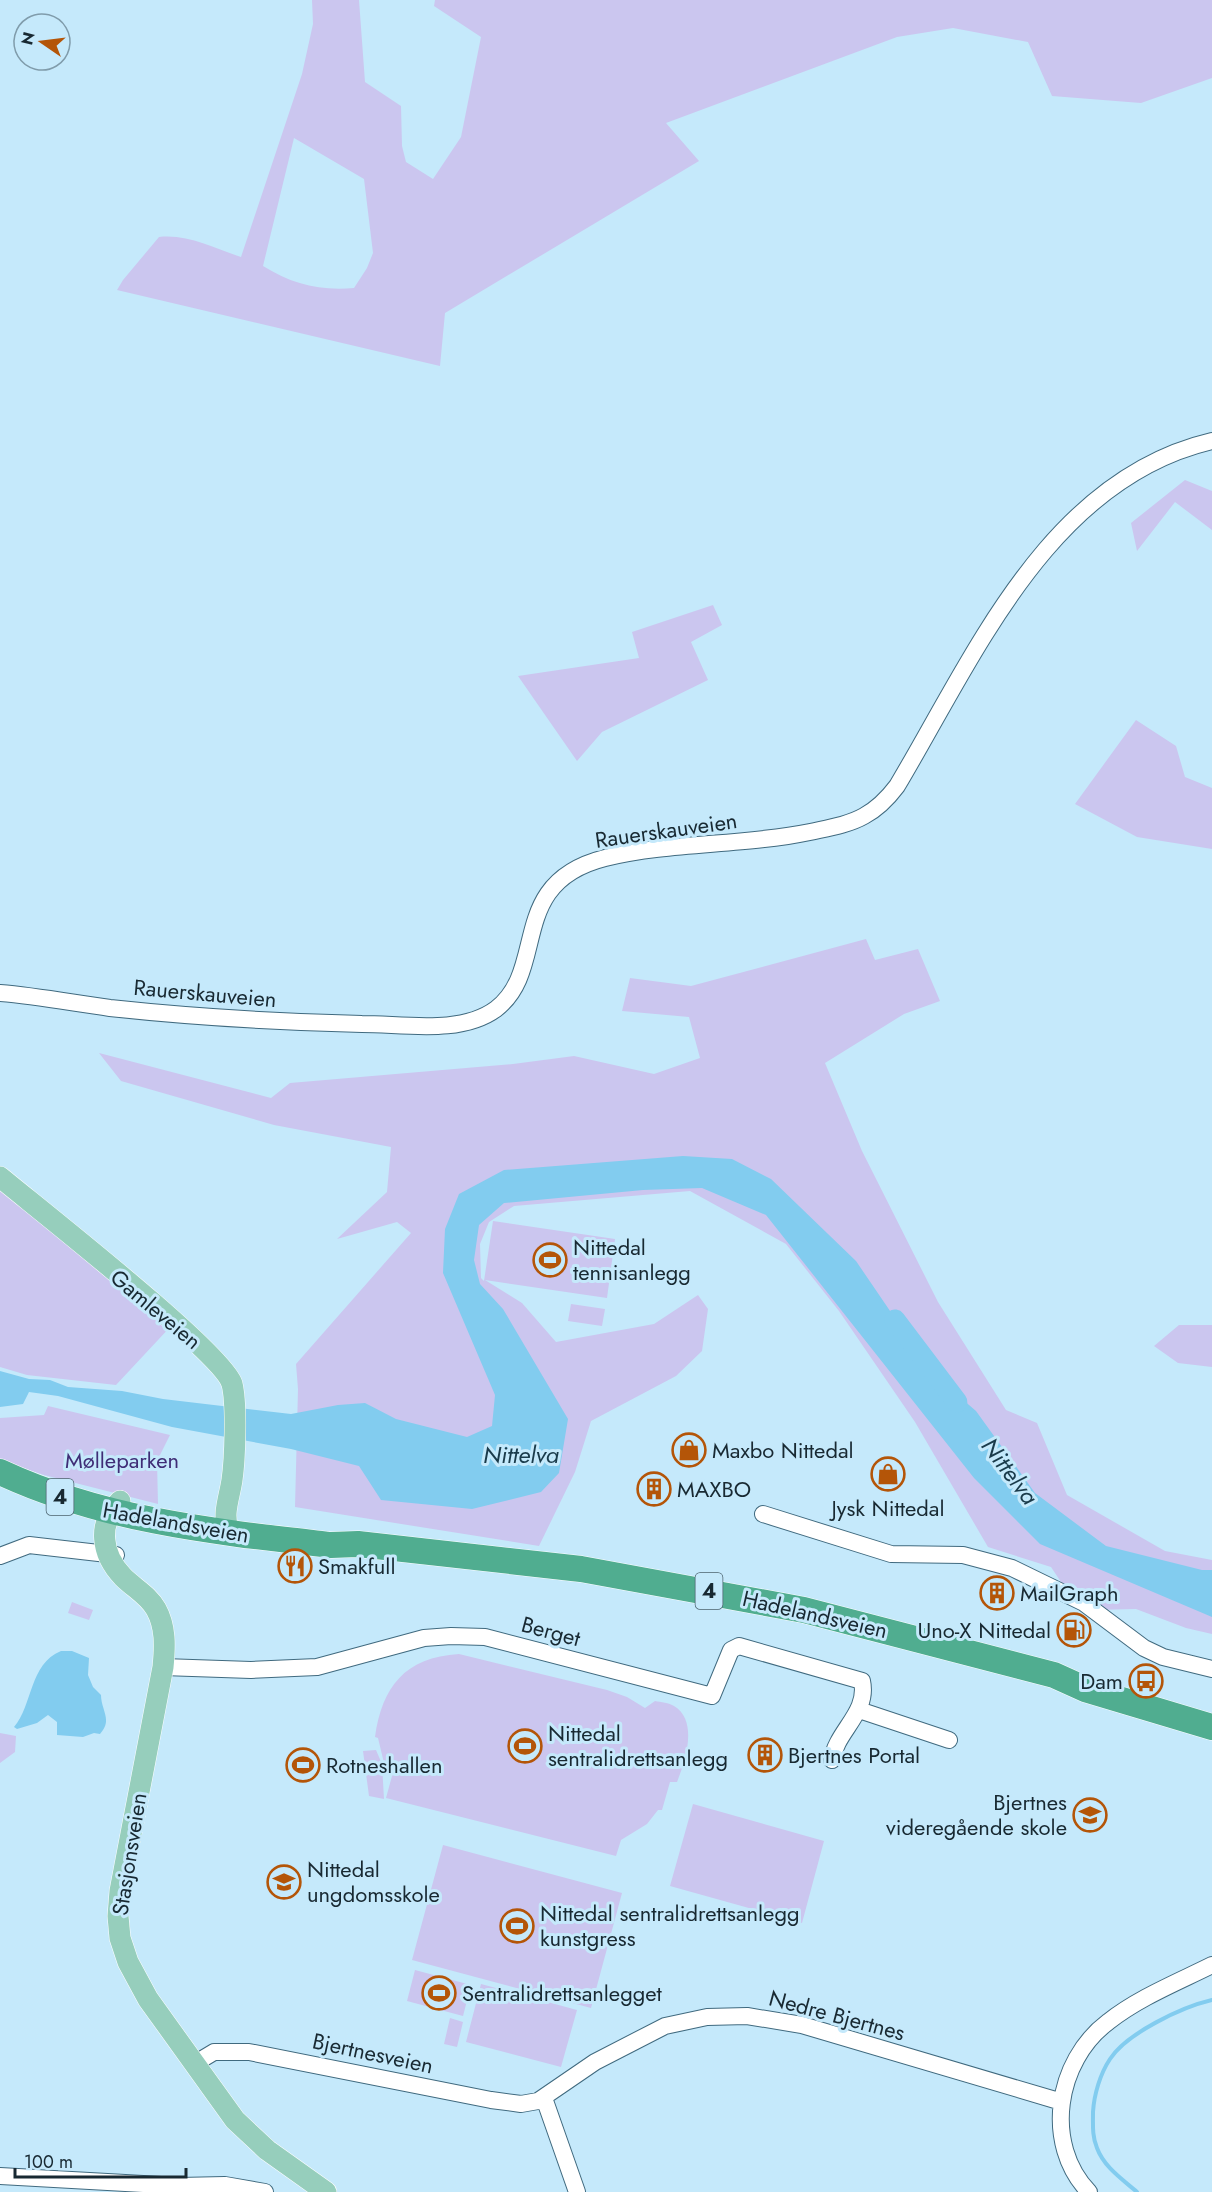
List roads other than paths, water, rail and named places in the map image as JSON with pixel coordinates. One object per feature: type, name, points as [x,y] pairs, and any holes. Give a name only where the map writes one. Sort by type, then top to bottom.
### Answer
[{"type":"highway","name":"Hadelandsveien","points":[[0,1472],[117,1509],[330,1536],[358,1544],[544,1564],[695,1588],[861,1624],[1054,1675],[1094,1679],[1212,1712]]},
{"type":"highway","name":"Hadelandsveien","points":[[1054,1675],[1085,1689],[1212,1726]]},
{"type":"main road","name":"Gamleveien","points":[[0,1177],[195,1341],[226,1372],[232,1385],[232,1481],[237,1498],[230,1525]]},
{"type":"main road","points":[[112,1558],[104,1537],[117,1509]]},
{"type":"main road","name":"Stasjonsveien","points":[[112,1558],[157,1610],[164,1634],[163,1667],[122,1875],[118,1928],[128,1962],[140,1986],[225,2108],[252,2136],[326,2192]]},
{"type":"street","name":"Rauerskauveien","points":[[0,993],[109,1007],[281,1023],[437,1025],[481,1018],[498,1008],[518,979],[536,915],[545,898],[570,872],[585,864],[621,855],[780,838],[852,821],[876,808],[897,786],[1021,580],[1054,539],[1086,507],[1134,472],[1168,454],[1212,441]]},
{"type":"street","points":[[763,1514],[891,1554],[912,1557],[963,1555],[1012,1568],[1084,1603],[1144,1648],[1163,1657],[1212,1670]]},
{"type":"street","points":[[0,1556],[29,1545],[112,1558]]},
{"type":"street","name":"Berget","points":[[163,1667],[251,1670],[317,1667],[424,1638],[452,1635],[485,1637],[712,1696],[731,1650],[739,1646],[862,1681],[859,1710],[836,1747],[832,1760]]},
{"type":"street","points":[[859,1710],[949,1740]]},
{"type":"street","points":[[1089,2192],[1077,2176],[1066,2152],[1060,2124],[1062,2102],[1077,2059],[1099,2028],[1124,2011],[1212,1965]]},
{"type":"street","name":"Nedre Bjertnes","points":[[544,2098],[595,2062],[653,2031],[690,2020],[747,2016],[812,2027],[1062,2102]]},
{"type":"street","name":"Bjertnesveien","points":[[194,2064],[214,2052],[242,2052],[502,2102],[529,2103],[544,2098]]},
{"type":"street","points":[[544,2098],[577,2192]]},
{"type":"street","points":[[0,2176],[179,2186],[225,2185],[265,2192]]},
{"type":"water","name":"Nittelva","points":[[683,1156],[732,1159],[771,1179],[856,1261],[933,1374],[976,1411],[1035,1493],[1106,1546],[1202,1570],[1212,1570],[1212,1617],[1040,1544],[974,1478],[766,1215],[702,1188],[643,1190],[504,1203],[479,1225],[474,1260],[480,1284],[503,1309],[568,1419],[559,1473],[541,1492],[472,1509],[381,1500],[359,1466],[291,1449],[172,1427],[58,1396],[29,1392],[23,1404],[0,1407],[0,1371],[29,1379],[50,1380],[68,1387],[122,1391],[163,1399],[291,1414],[338,1405],[365,1403],[396,1419],[467,1437],[492,1426],[495,1395],[443,1273],[445,1229],[459,1194],[504,1170]]},
{"type":"water","points":[[61,1651],[72,1651],[89,1658],[88,1675],[93,1687],[101,1695],[106,1719],[104,1729],[100,1734],[94,1733],[83,1737],[57,1735],[57,1722],[48,1715],[37,1723],[17,1729],[14,1727],[25,1708],[43,1665]]},
{"type":"waterway","name":"Nittelva","points":[[895,1320],[957,1402]]},
{"type":"waterway","points":[[1137,2192],[1109,2167],[1095,2144],[1093,2112],[1100,2078],[1110,2059],[1129,2040],[1156,2022],[1212,2000]]},
{"type":"place","name":"Nittedal tennisanlegg","points":[[550,1260]]},
{"type":"place","name":"Maxbo Nittedal","points":[[689,1450]]},
{"type":"place","name":"Jysk Nittedal","points":[[888,1474]]},
{"type":"place","name":"MAXBO","points":[[654,1489]]},
{"type":"place","name":"Smakfull","points":[[295,1566]]},
{"type":"place","name":"MailGraph","points":[[997,1593]]},
{"type":"place","name":"Uno-X Nittedal","points":[[1074,1630]]},
{"type":"place","name":"Dam","points":[[1146,1681]]},
{"type":"place","name":"Nittedal sentralidrettsanlegg","points":[[525,1746]]},
{"type":"place","name":"Bjertnes Portal","points":[[765,1755]]},
{"type":"place","name":"Rotneshallen","points":[[303,1765]]},
{"type":"place","name":"Bjertnes videregående skole","points":[[1090,1815]]},
{"type":"place","name":"Nittedal ungdomsskole","points":[[284,1882]]},
{"type":"place","name":"Nittedal sentralidrettsanlegg kunstgress","points":[[517,1926]]},
{"type":"place","name":"Sentralidrettsanlegget","points":[[439,1993]]},
{"type":"park label","name":"Mølleparken","points":[[122,1460]]}]
